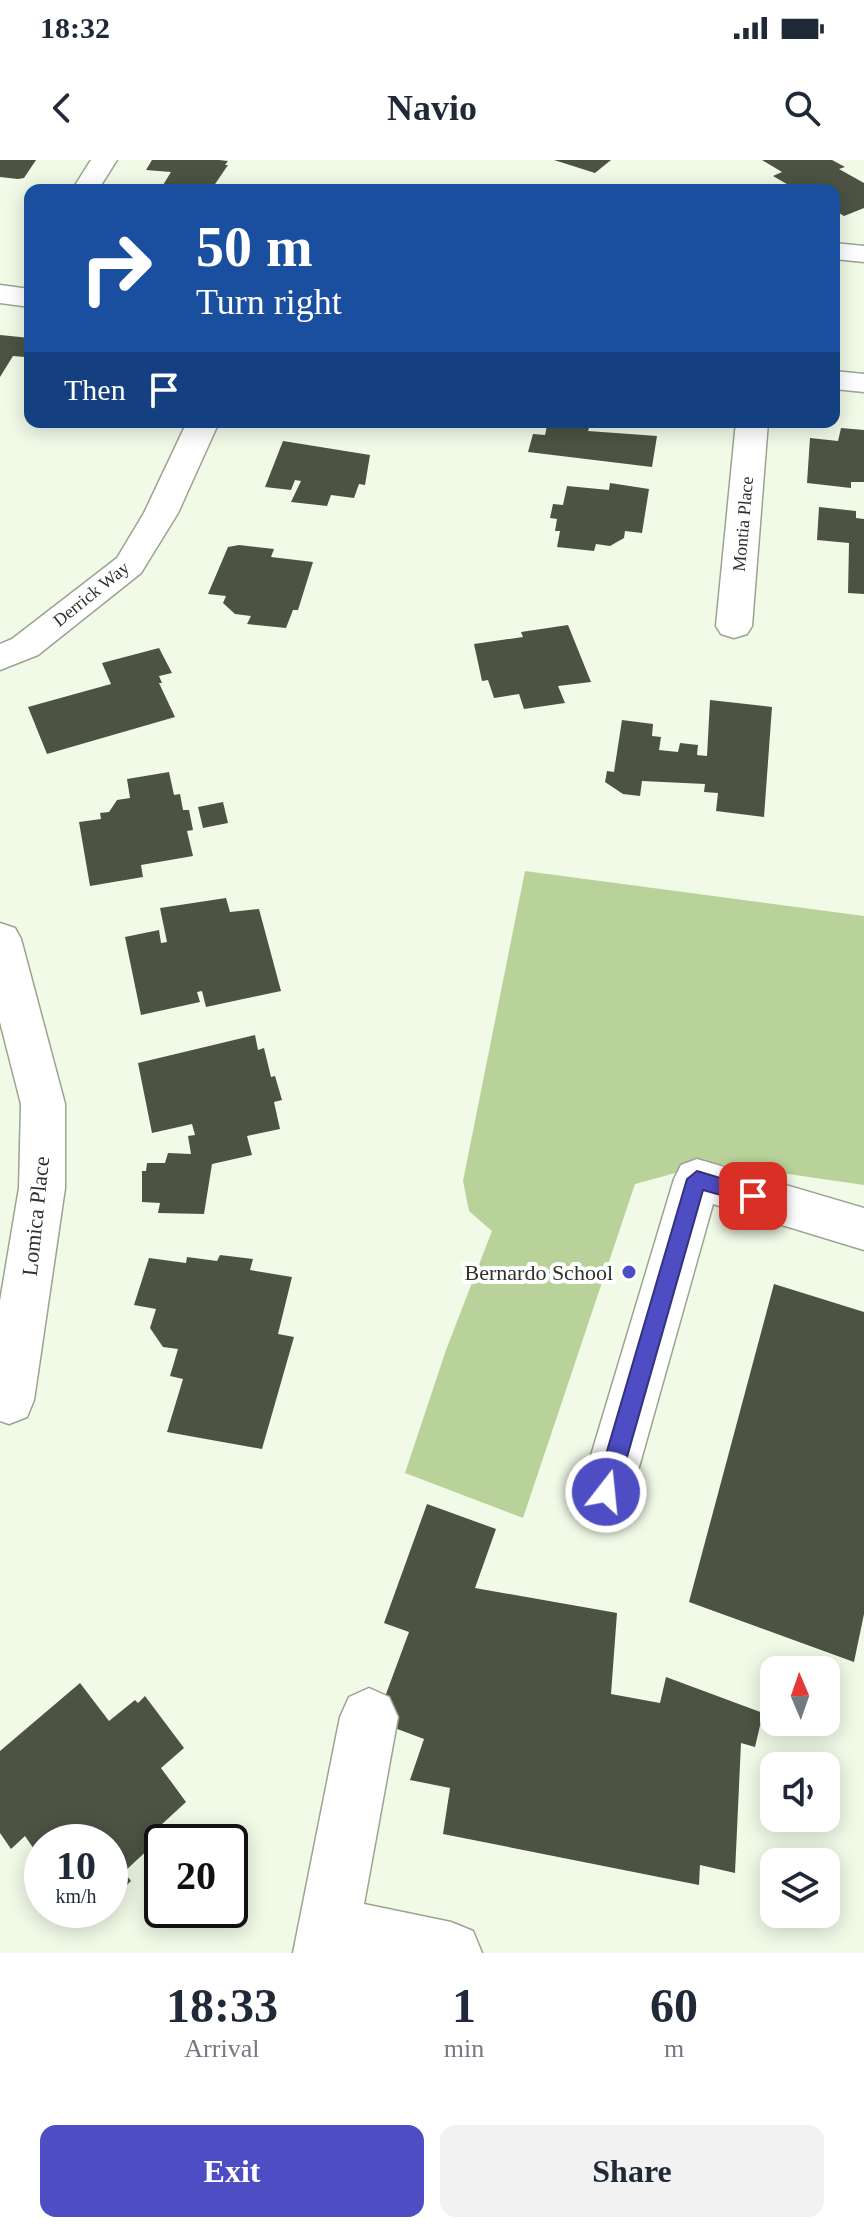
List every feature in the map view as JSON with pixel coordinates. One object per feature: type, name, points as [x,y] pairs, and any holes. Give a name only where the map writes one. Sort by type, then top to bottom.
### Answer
[{"type":"street","points":[[89,184],[104,160]]},
{"type":"street","points":[[840,252],[864,254]]},
{"type":"street","points":[[840,381],[864,383]]},
{"type":"street","name":"Derrick Way","points":[[0,658],[25,647],[129,565],[161,513],[200,428]]},
{"type":"street","name":"Montia Place","points":[[734,626],[751,428]]},
{"type":"street","name":"Lomica Place","points":[[0,939],[43,1104],[42,1188],[9,1400]]},
{"type":"street","points":[[606,1492],[697,1179],[864,1229]]},
{"type":"street","points":[[369,1717],[326,1940],[451,1953]]},
{"type":"green space","points":[[525,871],[864,916],[864,1185],[712,1163],[635,1184],[523,1518],[405,1473],[446,1350],[492,1231],[469,1211],[463,1181]]},
{"type":"building","points":[[0,160],[36,160],[24,178],[18,179],[0,177]]},
{"type":"building","points":[[152,160],[228,161],[215,184],[164,184],[171,172],[146,170]]},
{"type":"building","points":[[554,160],[611,160],[595,173]]},
{"type":"building","points":[[762,160],[832,160],[845,167],[839,169],[864,183],[864,208],[844,216],[840,214],[840,184],[787,184],[773,176],[782,172]]},
{"type":"building","points":[[0,335],[24,337],[24,357],[13,356],[0,377]]},
{"type":"building","points":[[547,428],[589,428],[588,431],[657,436],[652,467],[528,452],[533,434],[545,435]]},
{"type":"building","points":[[841,428],[864,430],[864,482],[851,482],[851,488],[807,483],[810,438],[838,441]]},
{"type":"building","points":[[283,441],[370,455],[365,485],[359,484],[354,498],[331,495],[327,506],[291,502],[301,481],[295,480],[291,490],[265,487]]},
{"type":"building","points":[[610,483],[649,489],[642,533],[625,531],[624,538],[610,546],[596,544],[594,551],[557,547],[560,531],[555,531],[557,519],[550,518],[553,504],[563,505],[567,486],[609,490]]},
{"type":"building","points":[[819,507],[856,511],[856,518],[864,519],[864,594],[848,593],[849,543],[817,540]]},
{"type":"building","points":[[239,545],[274,549],[271,557],[313,562],[298,610],[293,610],[286,628],[247,624],[251,616],[235,614],[223,603],[226,596],[208,594],[228,547]]},
{"type":"building","points":[[568,625],[591,682],[558,686],[565,703],[524,709],[519,694],[494,698],[488,680],[482,681],[474,644],[523,637],[521,632]]},
{"type":"building","points":[[159,648],[172,673],[159,676],[162,683],[159,683],[175,717],[47,754],[28,707],[111,684],[102,663]]},
{"type":"building","points":[[710,700],[772,707],[764,817],[716,811],[718,793],[704,792],[705,784],[642,781],[640,796],[623,794],[605,782],[607,771],[614,772],[622,720],[653,724],[652,736],[661,737],[659,750],[678,752],[680,743],[698,745],[697,755],[707,756]]},
{"type":"building","points":[[169,772],[174,795],[180,794],[183,810],[189,810],[193,830],[187,831],[193,856],[141,865],[143,877],[90,886],[79,822],[101,819],[100,813],[109,812],[117,800],[130,798],[127,779]]},
{"type":"building","points":[[223,802],[228,823],[203,828],[198,807]]},
{"type":"building","points":[[226,898],[230,912],[259,909],[281,991],[206,1007],[202,991],[197,992],[200,1002],[141,1015],[125,937],[159,930],[161,943],[167,942],[160,908]]},
{"type":"building","points":[[255,1035],[258,1050],[264,1048],[271,1077],[275,1076],[282,1100],[274,1102],[280,1129],[247,1136],[252,1155],[212,1164],[204,1214],[158,1213],[160,1203],[142,1202],[142,1171],[146,1171],[147,1163],[165,1163],[168,1153],[191,1154],[188,1136],[195,1135],[192,1124],[152,1133],[138,1063]]},
{"type":"building","points":[[220,1255],[253,1259],[250,1270],[292,1277],[278,1334],[294,1337],[262,1449],[167,1432],[183,1379],[170,1376],[178,1349],[163,1347],[150,1328],[156,1309],[134,1305],[149,1258],[186,1263],[187,1257],[217,1261]]},
{"type":"building","points":[[774,1284],[864,1312],[864,1614],[854,1662],[689,1602]]},
{"type":"building","points":[[427,1504],[496,1529],[475,1588],[617,1613],[611,1694],[660,1703],[666,1677],[760,1712],[755,1747],[741,1743],[735,1873],[700,1865],[699,1885],[443,1834],[450,1788],[410,1780],[424,1739],[376,1721],[409,1632],[384,1623]]},
{"type":"building","points":[[80,1683],[109,1721],[135,1700],[138,1703],[145,1696],[184,1748],[161,1768],[186,1802],[162,1824],[144,1824],[144,1853],[128,1868],[128,1824],[24,1824],[24,1837],[11,1849],[0,1833],[0,1751]]},
{"type":"place","name":"Bernardo School","points":[[629,1272]]},
{"type":"route","points":[[606,1492],[697,1179],[753,1196]]}]
